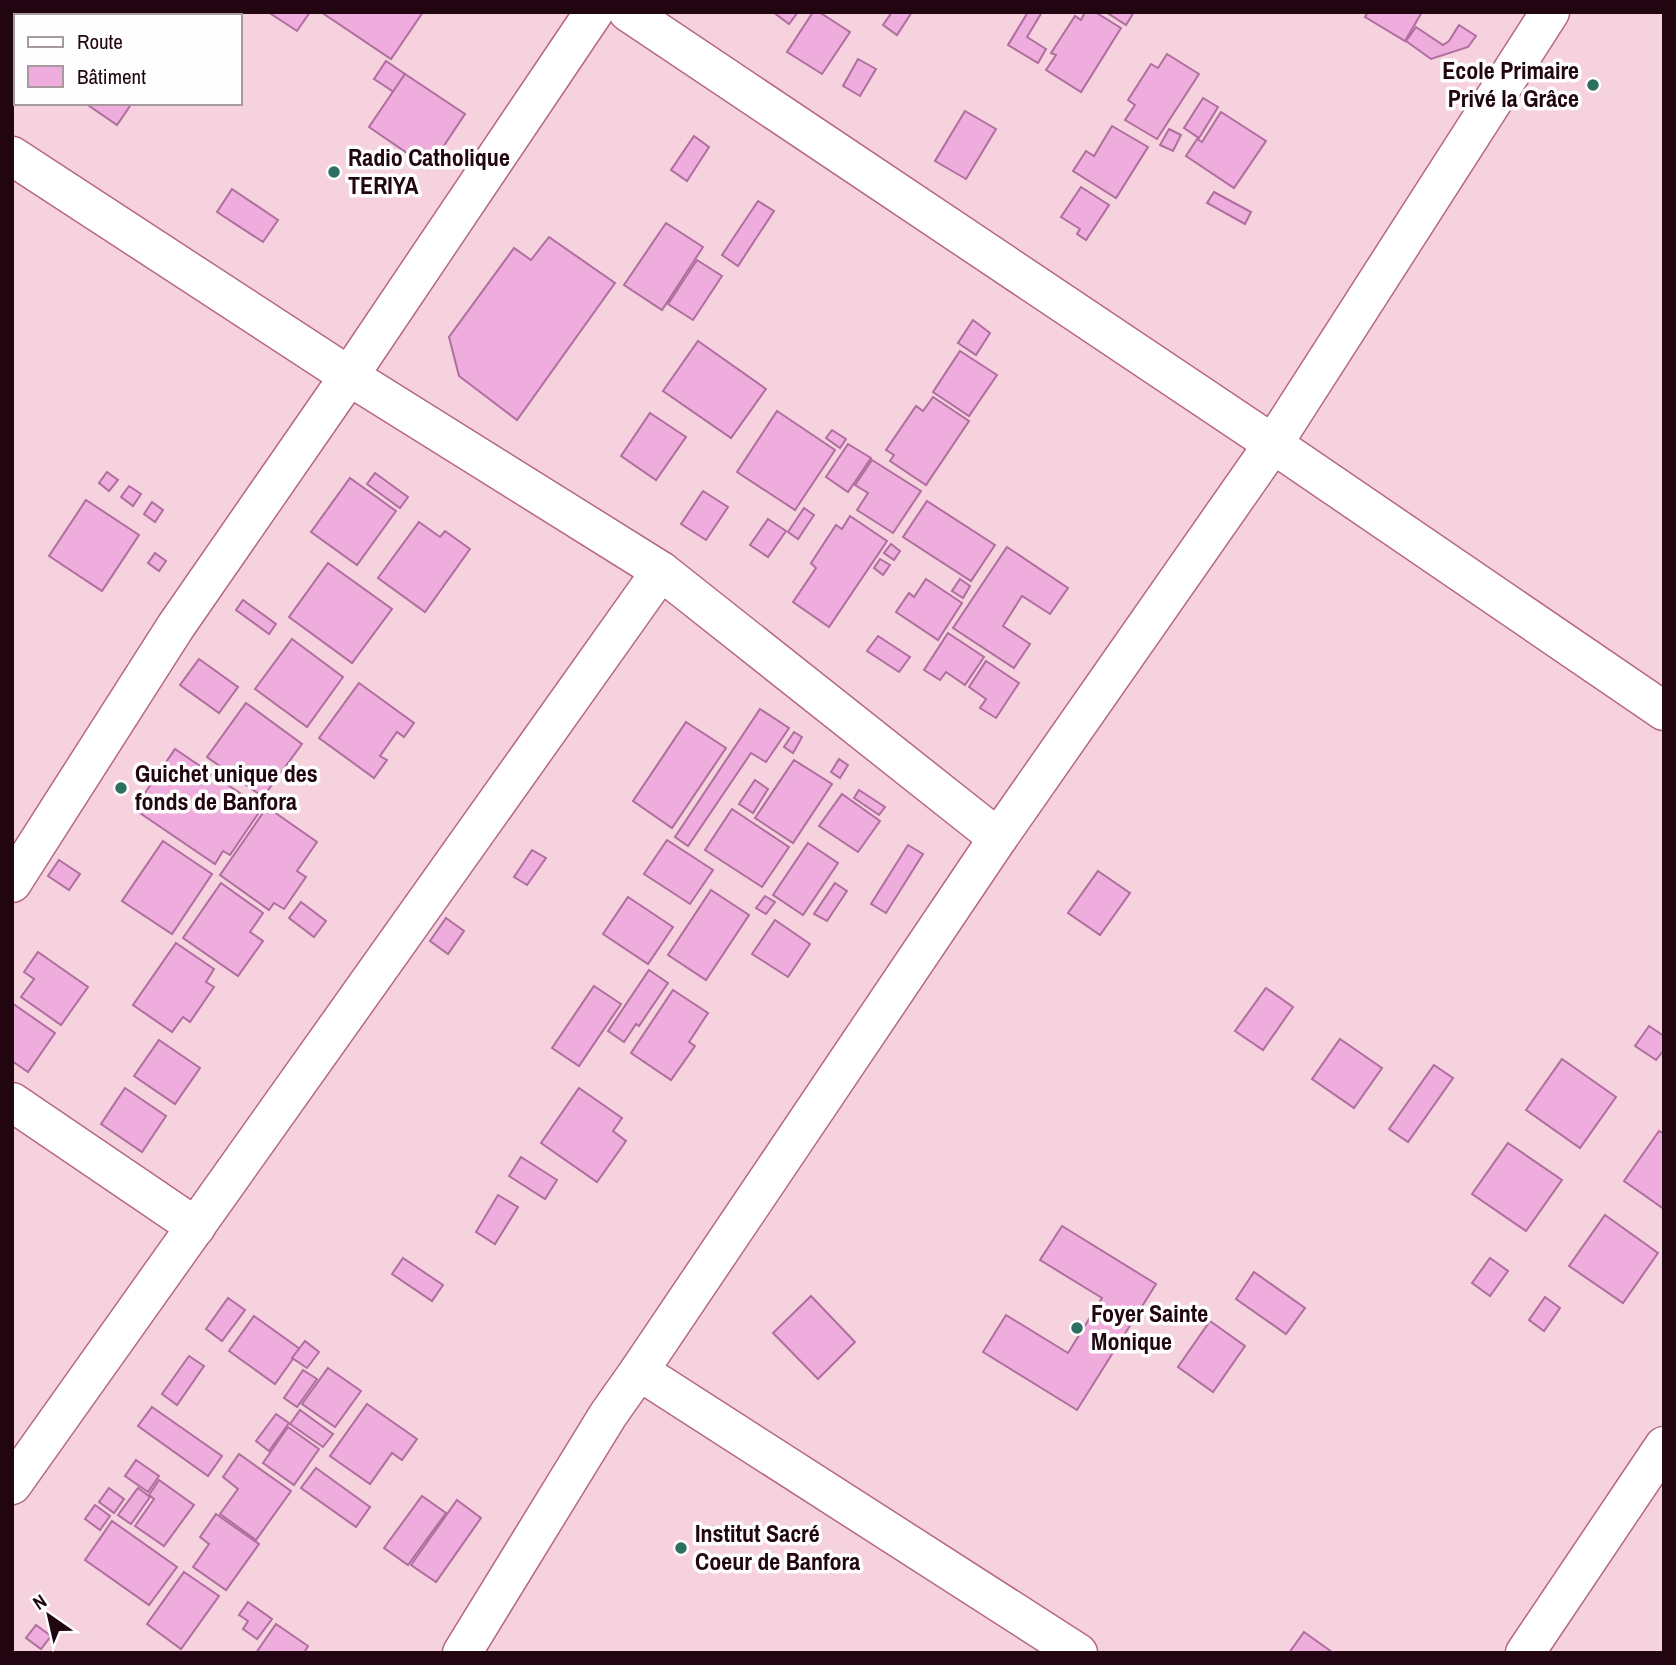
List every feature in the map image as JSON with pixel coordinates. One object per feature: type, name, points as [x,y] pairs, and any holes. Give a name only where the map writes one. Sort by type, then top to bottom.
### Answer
[{"type":"street","points":[[12,883],[176,626],[349,376],[594,12]]},
{"type":"street","points":[[628,12],[1664,711]]},
{"type":"street","points":[[463,1653],[608,1415],[998,838],[1272,444],[1550,12]]},
{"type":"street","points":[[12,156],[349,376],[661,570],[998,838]]},
{"type":"street","points":[[12,1485],[661,570]]},
{"type":"street","points":[[12,1102],[196,1227]]},
{"type":"street","points":[[639,1371],[1078,1653]]},
{"type":"street","points":[[1525,1653],[1664,1446]]},
{"type":"building","points":[[178,12],[206,12],[205,14]]},
{"type":"building","points":[[268,12],[310,12],[297,31]]},
{"type":"building","points":[[321,12],[423,12],[391,59]]},
{"type":"building","points":[[773,12],[798,12],[789,24]]},
{"type":"building","points":[[813,12],[819,12],[850,32],[822,74],[787,52]]},
{"type":"building","points":[[892,12],[912,12],[897,35],[883,25]]},
{"type":"building","points":[[1028,12],[1042,12],[1027,37],[1046,49],[1038,63],[1008,45]]},
{"type":"building","points":[[1085,12],[1095,12],[1121,28],[1081,92],[1046,70],[1056,55],[1051,53],[1075,16],[1081,20]]},
{"type":"building","points":[[1106,12],[1134,12],[1126,25]]},
{"type":"building","points":[[1368,12],[1422,12],[1405,41],[1365,17]]},
{"type":"building","points":[[1459,25],[1476,36],[1468,47],[1431,59],[1406,41],[1416,27],[1443,45],[1449,41]]},
{"type":"building","points":[[1167,54],[1199,74],[1157,139],[1125,120],[1135,105],[1128,100],[1151,64],[1158,68]]},
{"type":"building","points":[[858,59],[876,69],[860,96],[843,86]]},
{"type":"building","points":[[386,61],[405,74],[394,92],[374,79]]},
{"type":"building","points":[[405,74],[465,114],[429,168],[369,127]]},
{"type":"building","points":[[1203,98],[1218,107],[1199,138],[1184,128]]},
{"type":"building","points":[[88,105],[131,105],[117,125]]},
{"type":"building","points":[[965,111],[996,129],[966,179],[935,161]]},
{"type":"building","points":[[1221,112],[1266,141],[1234,188],[1186,156],[1197,139],[1202,142]]},
{"type":"building","points":[[1112,126],[1148,147],[1116,198],[1073,171],[1086,151],[1094,156]]},
{"type":"building","points":[[1169,129],[1181,135],[1173,151],[1160,145]]},
{"type":"building","points":[[694,136],[709,147],[687,181],[671,170]]},
{"type":"building","points":[[1081,187],[1109,205],[1086,240],[1077,234],[1080,229],[1061,217]]},
{"type":"building","points":[[232,189],[278,220],[263,242],[217,212]]},
{"type":"building","points":[[1214,192],[1251,212],[1245,224],[1207,203]]},
{"type":"building","points":[[758,201],[774,211],[738,266],[722,255]]},
{"type":"building","points":[[666,223],[703,247],[662,310],[624,285]]},
{"type":"building","points":[[549,237],[615,283],[517,420],[459,376],[449,337],[514,248],[531,260]]},
{"type":"building","points":[[697,260],[722,276],[693,320],[668,304]]},
{"type":"building","points":[[973,320],[990,333],[976,355],[958,343]]},
{"type":"building","points":[[698,341],[766,389],[731,438],[663,391]]},
{"type":"building","points":[[960,351],[997,375],[969,416],[933,392]]},
{"type":"building","points":[[933,397],[969,421],[926,485],[890,461],[894,455],[886,450],[916,406],[923,411]]},
{"type":"building","points":[[777,411],[835,450],[795,510],[737,472]]},
{"type":"building","points":[[650,413],[686,437],[656,480],[621,456]]},
{"type":"building","points":[[832,430],[846,439],[840,448],[826,438]]},
{"type":"building","points":[[848,444],[871,458],[848,492],[826,477]]},
{"type":"building","points":[[872,460],[921,491],[893,533],[857,510],[868,493],[855,485]]},
{"type":"building","points":[[107,472],[118,480],[109,491],[99,483]]},
{"type":"building","points":[[375,473],[408,497],[400,508],[367,484]]},
{"type":"building","points":[[350,478],[396,511],[357,565],[311,532]]},
{"type":"building","points":[[129,486],[141,494],[133,506],[121,497]]},
{"type":"building","points":[[703,491],[728,507],[706,540],[681,524]]},
{"type":"building","points":[[86,500],[139,535],[102,591],[49,556]]},
{"type":"building","points":[[927,501],[995,545],[971,581],[903,537]]},
{"type":"building","points":[[152,502],[163,510],[155,522],[144,514]]},
{"type":"building","points":[[804,508],[814,515],[798,539],[788,532]]},
{"type":"building","points":[[850,516],[887,541],[829,627],[793,602],[816,568],[811,563],[836,525],[842,529]]},
{"type":"building","points":[[768,519],[786,531],[768,557],[750,545]]},
{"type":"building","points":[[419,522],[440,537],[445,531],[470,549],[425,612],[378,578]]},
{"type":"building","points":[[891,544],[900,551],[894,560],[884,553]]},
{"type":"building","points":[[1007,547],[1068,588],[1050,614],[1022,596],[1003,626],[1030,644],[1014,668],[953,628]]},
{"type":"building","points":[[155,553],[166,561],[159,571],[148,563]]},
{"type":"building","points":[[880,559],[890,565],[883,575],[874,568]]},
{"type":"building","points":[[328,563],[392,609],[352,663],[289,617]]},
{"type":"building","points":[[926,579],[962,603],[938,640],[896,612],[909,593],[914,597]]},
{"type":"building","points":[[960,579],[970,586],[963,598],[952,591]]},
{"type":"building","points":[[243,600],[276,624],[269,634],[236,610]]},
{"type":"building","points":[[948,633],[984,657],[965,685],[946,672],[940,680],[924,670]]},
{"type":"building","points":[[878,636],[910,657],[899,672],[867,651]]},
{"type":"building","points":[[292,639],[343,677],[307,727],[255,689]]},
{"type":"building","points":[[199,659],[238,687],[219,713],[180,685]]},
{"type":"building","points":[[986,661],[1019,683],[996,718],[980,708],[986,699],[969,687]]},
{"type":"building","points":[[359,683],[414,723],[404,737],[397,732],[380,756],[387,760],[374,778],[319,738]]},
{"type":"building","points":[[246,703],[302,744],[263,797],[207,757]]},
{"type":"building","points":[[760,709],[789,728],[766,762],[751,753],[688,846],[675,837]]},
{"type":"building","points":[[686,722],[726,748],[672,828],[633,801]]},
{"type":"building","points":[[794,732],[802,737],[793,753],[784,747]]},
{"type":"building","points":[[175,749],[262,808],[230,855],[223,851],[215,864],[134,809]]},
{"type":"building","points":[[839,759],[848,765],[840,778],[831,772]]},
{"type":"building","points":[[794,760],[832,784],[793,843],[755,818]]},
{"type":"building","points":[[755,780],[768,789],[753,813],[739,804]]},
{"type":"building","points":[[859,790],[885,807],[879,815],[854,798]]},
{"type":"building","points":[[842,794],[880,821],[858,852],[819,826]]},
{"type":"building","points":[[267,807],[317,842],[297,871],[306,877],[284,909],[274,903],[269,910],[220,875]]},
{"type":"building","points":[[732,809],[789,847],[762,887],[705,850]]},
{"type":"building","points":[[667,840],[713,870],[690,904],[644,874]]},
{"type":"building","points":[[163,841],[212,874],[172,934],[122,901]]},
{"type":"building","points":[[808,843],[838,863],[803,915],[773,895]]},
{"type":"building","points":[[908,845],[923,854],[886,913],[871,904]]},
{"type":"building","points":[[532,850],[546,858],[527,885],[514,877]]},
{"type":"building","points":[[59,860],[80,874],[69,890],[48,876]]},
{"type":"building","points":[[1098,871],[1130,893],[1100,935],[1068,913]]},
{"type":"building","points":[[221,883],[263,913],[250,932],[263,941],[238,976],[183,938]]},
{"type":"building","points":[[835,883],[847,891],[827,921],[814,914]]},
{"type":"building","points":[[711,890],[749,915],[706,980],[668,955]]},
{"type":"building","points":[[765,896],[775,902],[766,914],[756,908]]},
{"type":"building","points":[[628,897],[673,927],[648,964],[603,934]]},
{"type":"building","points":[[301,902],[326,921],[314,937],[289,918]]},
{"type":"building","points":[[446,918],[464,931],[448,954],[430,941]]},
{"type":"building","points":[[775,920],[810,944],[788,977],[752,954]]},
{"type":"building","points":[[176,943],[214,969],[206,982],[214,987],[190,1022],[183,1017],[172,1032],[133,1005]]},
{"type":"building","points":[[38,952],[88,987],[61,1025],[21,997],[34,979],[24,972]]},
{"type":"building","points":[[649,970],[668,983],[639,1026],[636,1024],[624,1042],[608,1031]]},
{"type":"building","points":[[594,986],[621,1004],[579,1066],[552,1048]]},
{"type":"building","points":[[1266,988],[1293,1007],[1263,1050],[1235,1031]]},
{"type":"building","points":[[673,990],[708,1013],[689,1042],[695,1046],[671,1080],[631,1053]]},
{"type":"building","points":[[12,1003],[55,1033],[28,1072],[12,1061]]},
{"type":"building","points":[[1649,1026],[1664,1036],[1664,1050],[1656,1060],[1635,1046]]},
{"type":"building","points":[[1340,1039],[1382,1068],[1354,1108],[1312,1079]]},
{"type":"building","points":[[159,1040],[200,1068],[175,1104],[134,1076]]},
{"type":"building","points":[[1562,1059],[1616,1097],[1580,1148],[1526,1110]]},
{"type":"building","points":[[1434,1065],[1453,1078],[1408,1142],[1389,1129]]},
{"type":"building","points":[[125,1088],[166,1116],[142,1152],[101,1124]]},
{"type":"building","points":[[579,1088],[622,1118],[613,1131],[626,1141],[597,1182],[541,1143]]},
{"type":"building","points":[[1659,1131],[1664,1134],[1664,1209],[1624,1181]]},
{"type":"building","points":[[1508,1143],[1562,1180],[1526,1231],[1472,1194]]},
{"type":"building","points":[[521,1157],[557,1180],[545,1199],[509,1176]]},
{"type":"building","points":[[498,1195],[518,1207],[495,1244],[476,1232]]},
{"type":"building","points":[[1605,1215],[1658,1253],[1623,1303],[1569,1266]]},
{"type":"building","points":[[1062,1226],[1156,1284],[1077,1410],[983,1352],[1006,1315],[1068,1353],[1102,1298],[1040,1260]]},
{"type":"building","points":[[403,1258],[443,1285],[432,1301],[392,1274]]},
{"type":"building","points":[[1490,1258],[1508,1271],[1490,1296],[1472,1283]]},
{"type":"building","points":[[1254,1272],[1305,1308],[1286,1334],[1236,1299]]},
{"type":"building","points":[[811,1296],[855,1342],[818,1379],[773,1333]]},
{"type":"building","points":[[1545,1297],[1560,1308],[1544,1331],[1529,1320]]},
{"type":"building","points":[[228,1298],[245,1310],[222,1341],[206,1329]]},
{"type":"building","points":[[254,1316],[300,1349],[275,1384],[229,1351]]},
{"type":"building","points":[[1210,1321],[1245,1346],[1213,1392],[1178,1367]]},
{"type":"building","points":[[305,1341],[319,1352],[307,1368],[292,1358]]},
{"type":"building","points":[[189,1356],[204,1366],[177,1405],[162,1394]]},
{"type":"building","points":[[328,1368],[361,1391],[335,1427],[302,1404]]},
{"type":"building","points":[[303,1370],[317,1379],[297,1407],[284,1398]]},
{"type":"building","points":[[367,1404],[417,1439],[402,1460],[392,1453],[370,1484],[330,1456]]},
{"type":"building","points":[[152,1407],[222,1456],[208,1476],[138,1426]]},
{"type":"building","points":[[300,1410],[333,1434],[323,1447],[290,1424]]},
{"type":"building","points":[[276,1414],[289,1423],[269,1451],[256,1441]]},
{"type":"building","points":[[288,1427],[319,1449],[294,1485],[263,1463]]},
{"type":"building","points":[[239,1454],[291,1491],[256,1540],[220,1514],[238,1489],[223,1477]]},
{"type":"building","points":[[136,1460],[159,1476],[148,1492],[125,1476]]},
{"type":"building","points":[[316,1468],[370,1507],[356,1527],[301,1488]]},
{"type":"building","points":[[159,1480],[194,1505],[164,1546],[135,1526],[154,1499],[149,1495]]},
{"type":"building","points":[[109,1488],[124,1499],[114,1513],[99,1502]]},
{"type":"building","points":[[138,1488],[150,1497],[131,1524],[118,1515]]},
{"type":"building","points":[[422,1496],[446,1513],[408,1565],[384,1548]]},
{"type":"building","points":[[457,1500],[481,1518],[436,1582],[411,1565]]},
{"type":"building","points":[[95,1505],[110,1516],[100,1530],[85,1519]]},
{"type":"building","points":[[216,1514],[259,1544],[226,1590],[193,1567],[209,1544],[200,1537]]},
{"type":"building","points":[[112,1521],[177,1567],[149,1605],[85,1560]]},
{"type":"building","points":[[184,1572],[219,1596],[181,1649],[147,1624]]},
{"type":"building","points":[[248,1602],[272,1619],[257,1639],[243,1629],[248,1621],[239,1615]]},
{"type":"building","points":[[276,1624],[308,1646],[304,1653],[256,1653]]},
{"type":"building","points":[[36,1625],[51,1636],[41,1649],[26,1638]]},
{"type":"building","points":[[1304,1632],[1332,1652],[1332,1653],[1289,1653]]},
{"type":"place","name":"Ecole Primaire Privé la Grâce","points":[[1593,85]]},
{"type":"place","name":"Radio Catholique TERIYA","points":[[334,172]]},
{"type":"place","name":"Guichet unique des fonds de Banfora","points":[[121,788]]},
{"type":"place","name":"Foyer Sainte Monique","points":[[1077,1328]]},
{"type":"place","name":"Institut Sacré Coeur de Banfora","points":[[681,1548]]}]
